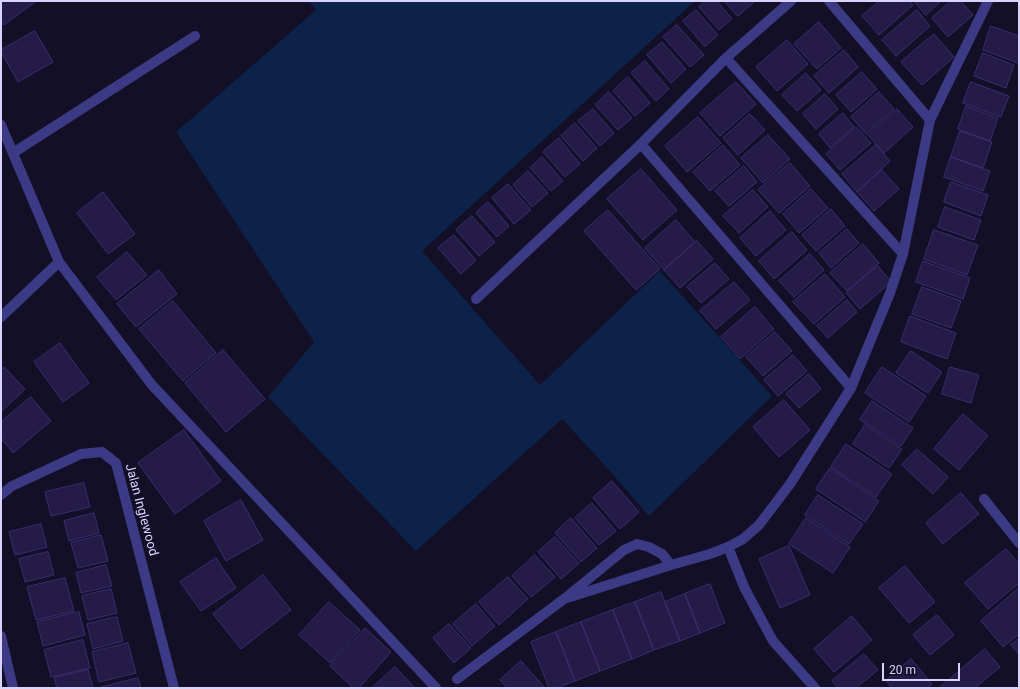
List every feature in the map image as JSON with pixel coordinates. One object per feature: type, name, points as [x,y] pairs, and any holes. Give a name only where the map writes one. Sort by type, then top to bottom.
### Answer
[{"type":"street","points":[[476,299],[641,144],[726,58],[791,1]]},
{"type":"street","points":[[830,1],[930,120]]},
{"type":"street","points":[[564,599],[710,554],[728,547],[743,539],[759,524],[787,489],[850,388],[890,293],[903,254],[930,120],[988,1]]},
{"type":"street","points":[[13,153],[195,36]]},
{"type":"street","points":[[726,58],[903,254]]},
{"type":"street","points":[[1,125],[59,262],[152,384],[436,688]]},
{"type":"street","points":[[641,144],[850,388]]},
{"type":"street","points":[[1,317],[59,262]]},
{"type":"street","name":"Jalan Inglewood","points":[[1,495],[12,486],[81,454],[102,452],[116,463],[174,688]]},
{"type":"street","points":[[984,500],[1019,543]]},
{"type":"street","points":[[457,679],[564,599],[624,550],[636,544],[649,547],[662,554],[671,565]]},
{"type":"street","points":[[728,547],[745,589],[773,641],[815,688]]},
{"type":"street","points":[[1,636],[13,688]]},
{"type":"water","points":[[309,1],[695,1],[422,251],[540,385],[660,271],[772,396],[649,516],[562,419],[416,551],[268,397],[314,342],[176,132],[316,10]]},
{"type":"building","points":[[1,1],[35,2],[4,25],[1,21]]},
{"type":"building","points":[[705,1],[717,1],[732,19],[719,30],[699,7]]},
{"type":"building","points":[[724,1],[752,1],[753,3],[738,16]]},
{"type":"building","points":[[880,1],[910,1],[913,5],[879,35],[862,16]]},
{"type":"building","points":[[914,1],[941,1],[926,15]]},
{"type":"building","points":[[951,1],[961,1],[973,15],[948,37],[932,18]]},
{"type":"building","points":[[696,10],[718,35],[705,47],[683,21]]},
{"type":"building","points":[[917,10],[930,26],[896,56],[882,40]]},
{"type":"building","points":[[819,22],[841,48],[817,69],[794,44]]},
{"type":"building","points":[[677,25],[704,55],[690,67],[663,37]]},
{"type":"building","points":[[991,26],[1019,36],[1018,63],[983,50]]},
{"type":"building","points":[[35,31],[53,62],[18,82],[1,50]]},
{"type":"building","points":[[934,34],[954,57],[922,85],[901,62]]},
{"type":"building","points":[[787,40],[808,64],[777,91],[756,67]]},
{"type":"building","points":[[662,42],[686,69],[671,83],[647,55]]},
{"type":"building","points":[[844,50],[858,67],[829,93],[814,76]]},
{"type":"building","points":[[983,53],[1014,65],[1006,88],[974,76]]},
{"type":"building","points":[[645,61],[669,89],[656,101],[631,73]]},
{"type":"building","points":[[862,72],[877,89],[851,112],[836,95]]},
{"type":"building","points":[[806,73],[821,90],[797,111],[782,95]]},
{"type":"building","points":[[628,77],[650,103],[635,116],[613,91]]},
{"type":"building","points":[[736,82],[756,104],[720,136],[700,113]]},
{"type":"building","points":[[971,82],[1009,96],[1001,117],[963,103]]},
{"type":"building","points":[[609,92],[632,118],[618,130],[595,105]]},
{"type":"building","points":[[879,92],[894,109],[866,134],[851,117]]},
{"type":"building","points":[[825,94],[838,109],[816,129],[803,114]]},
{"type":"building","points":[[966,106],[998,118],[990,141],[958,129]]},
{"type":"building","points":[[593,109],[614,133],[600,146],[578,121]]},
{"type":"building","points":[[897,109],[913,127],[884,153],[868,135]]},
{"type":"building","points":[[843,113],[854,127],[830,148],[819,134]]},
{"type":"building","points":[[750,114],[765,130],[738,155],[723,138]]},
{"type":"building","points":[[698,117],[721,143],[687,172],[665,146]]},
{"type":"building","points":[[575,123],[597,148],[583,161],[561,136]]},
{"type":"building","points":[[856,127],[871,143],[840,170],[826,154]]},
{"type":"building","points":[[960,131],[992,142],[983,168],[951,157]]},
{"type":"building","points":[[768,135],[790,159],[763,183],[741,158]]},
{"type":"building","points":[[559,138],[580,164],[565,177],[543,152]]},
{"type":"building","points":[[723,145],[740,165],[710,191],[693,172]]},
{"type":"building","points":[[876,145],[890,161],[857,192],[842,174]]},
{"type":"building","points":[[542,157],[563,181],[551,191],[530,168]]},
{"type":"building","points":[[951,157],[990,171],[983,191],[944,177]]},
{"type":"building","points":[[790,163],[810,186],[779,213],[758,190]]},
{"type":"building","points":[[744,166],[757,182],[729,206],[715,191]]},
{"type":"building","points":[[641,169],[677,210],[643,240],[607,199]]},
{"type":"building","points":[[882,170],[899,189],[874,211],[857,192]]},
{"type":"building","points":[[528,171],[548,193],[532,207],[513,185]]},
{"type":"building","points":[[951,182],[988,195],[981,216],[944,202]]},
{"type":"building","points":[[508,184],[531,210],[514,224],[492,198]]},
{"type":"building","points":[[811,189],[828,208],[799,233],[783,214]]},
{"type":"building","points":[[753,190],[768,207],[739,233],[723,216]]},
{"type":"building","points":[[103,192],[135,234],[108,254],[77,213]]},
{"type":"building","points":[[488,202],[509,226],[497,237],[476,213]]},
{"type":"building","points":[[945,207],[981,220],[974,240],[938,227]]},
{"type":"building","points":[[831,209],[845,226],[816,251],[802,235]]},
{"type":"building","points":[[608,210],[660,269],[636,290],[584,231]]},
{"type":"building","points":[[770,211],[786,230],[756,256],[740,238]]},
{"type":"building","points":[[472,216],[495,242],[479,256],[456,230]]},
{"type":"building","points":[[676,220],[695,242],[664,270],[645,248]]},
{"type":"building","points":[[847,229],[859,243],[831,268],[819,253]]},
{"type":"building","points":[[934,230],[978,245],[967,275],[924,259]]},
{"type":"building","points":[[792,232],[807,250],[774,279],[759,261]]},
{"type":"building","points":[[454,235],[476,260],[461,274],[438,248]]},
{"type":"building","points":[[697,241],[713,259],[680,288],[664,270]]},
{"type":"building","points":[[863,244],[879,263],[847,291],[830,273]]},
{"type":"building","points":[[127,252],[147,275],[116,300],[97,277]]},
{"type":"building","points":[[810,254],[824,270],[794,297],[779,281]]},
{"type":"building","points":[[923,261],[970,278],[963,299],[916,282]]},
{"type":"building","points":[[715,263],[729,279],[701,303],[687,287]]},
{"type":"building","points":[[878,266],[891,282],[860,309],[846,293]]},
{"type":"building","points":[[159,270],[177,294],[136,327],[117,304]]},
{"type":"building","points":[[825,274],[845,297],[814,324],[793,302]]},
{"type":"building","points":[[734,282],[750,300],[716,329],[700,311]]},
{"type":"building","points":[[922,287],[961,301],[951,328],[912,314]]},
{"type":"building","points":[[847,300],[857,312],[828,338],[817,326]]},
{"type":"building","points":[[173,301],[216,353],[183,381],[139,329]]},
{"type":"building","points":[[755,307],[774,329],[740,359],[721,337]]},
{"type":"building","points":[[910,316],[956,333],[947,359],[901,342]]},
{"type":"building","points":[[775,332],[792,351],[763,376],[746,357]]},
{"type":"building","points":[[60,343],[89,383],[63,402],[34,362]]},
{"type":"building","points":[[223,350],[265,399],[226,432],[185,383]]},
{"type":"building","points":[[911,351],[942,372],[928,393],[896,373]]},
{"type":"building","points":[[793,355],[807,371],[778,396],[764,380]]},
{"type":"building","points":[[4,367],[25,389],[1,412],[1,370]]},
{"type":"building","points":[[882,367],[926,396],[909,422],[865,393]]},
{"type":"building","points":[[950,367],[979,375],[971,403],[942,394]]},
{"type":"building","points":[[809,374],[821,389],[799,408],[786,394]]},
{"type":"building","points":[[31,397],[51,421],[13,453],[1,438],[1,422]]},
{"type":"building","points":[[784,400],[810,430],[779,457],[753,427]]},
{"type":"building","points":[[872,401],[913,428],[901,446],[860,420]]},
{"type":"building","points":[[963,414],[988,436],[959,470],[934,449]]},
{"type":"building","points":[[865,425],[902,449],[889,468],[853,444]]},
{"type":"building","points":[[184,430],[221,481],[175,514],[138,463]]},
{"type":"building","points":[[846,444],[892,474],[876,497],[831,467]]},
{"type":"building","points":[[917,449],[948,477],[933,494],[902,465]]},
{"type":"building","points":[[830,468],[879,501],[865,522],[816,489]]},
{"type":"building","points":[[612,481],[639,512],[620,529],[593,498]]},
{"type":"building","points":[[84,483],[90,507],[51,516],[45,492]]},
{"type":"building","points":[[961,493],[979,514],[943,544],[926,523]]},
{"type":"building","points":[[818,495],[863,524],[849,544],[805,515]]},
{"type":"building","points":[[241,500],[263,540],[226,561],[204,521]]},
{"type":"building","points":[[592,503],[616,531],[599,545],[575,518]]},
{"type":"building","points":[[94,513],[99,533],[69,541],[64,521]]},
{"type":"building","points":[[571,518],[597,548],[581,562],[555,533]]},
{"type":"building","points":[[806,518],[850,547],[833,573],[789,544]]},
{"type":"building","points":[[41,524],[47,547],[15,555],[9,532]]},
{"type":"building","points":[[101,535],[108,561],[78,568],[71,543]]},
{"type":"building","points":[[555,537],[579,563],[561,579],[538,552]]},
{"type":"building","points":[[789,546],[810,595],[780,608],[759,559]]},
{"type":"building","points":[[1006,549],[1019,564],[1019,583],[988,609],[965,583]]},
{"type":"building","points":[[48,552],[54,575],[25,582],[19,559]]},
{"type":"building","points":[[535,555],[555,577],[531,597],[512,576]]},
{"type":"building","points":[[216,558],[236,588],[201,611],[180,582]]},
{"type":"building","points":[[106,565],[112,586],[81,593],[76,573]]},
{"type":"building","points":[[905,566],[935,602],[909,623],[879,588]]},
{"type":"building","points":[[263,575],[291,610],[241,649],[213,614]]},
{"type":"building","points":[[508,577],[528,599],[499,625],[479,602]]},
{"type":"building","points":[[65,578],[74,611],[36,620],[27,587]]},
{"type":"building","points":[[710,584],[725,623],[700,633],[685,594]]},
{"type":"building","points":[[1019,588],[1019,634],[1003,647],[981,621]]},
{"type":"building","points":[[111,589],[117,613],[88,620],[82,596]]},
{"type":"building","points":[[661,592],[680,641],[654,650],[635,602]]},
{"type":"building","points":[[685,594],[700,633],[680,641],[665,602]]},
{"type":"building","points":[[329,602],[360,630],[330,663],[299,635]]},
{"type":"building","points":[[635,602],[654,650],[632,659],[613,610]]},
{"type":"building","points":[[476,604],[495,626],[472,646],[453,624]]},
{"type":"building","points":[[613,610],[632,659],[600,671],[581,622]]},
{"type":"building","points":[[79,612],[85,635],[43,646],[37,622]]},
{"type":"building","points":[[937,615],[954,635],[930,655],[913,635]]},
{"type":"building","points":[[852,616],[872,640],[834,672],[814,649]]},
{"type":"building","points":[[117,617],[123,641],[93,649],[87,624]]},
{"type":"building","points":[[581,622],[600,671],[575,681],[556,632]]},
{"type":"building","points":[[449,624],[471,648],[454,663],[433,638]]},
{"type":"building","points":[[365,628],[391,652],[359,688],[353,688],[330,666]]},
{"type":"building","points":[[556,632],[575,681],[556,688],[549,688],[531,642]]},
{"type":"building","points":[[1019,639],[1019,654],[1011,645]]},
{"type":"building","points":[[83,640],[90,668],[51,677],[44,650]]},
{"type":"building","points":[[128,643],[136,673],[99,682],[92,652]]},
{"type":"building","points":[[985,649],[1000,667],[975,688],[939,688]]},
{"type":"building","points":[[864,654],[878,670],[856,688],[838,688],[832,681]]},
{"type":"building","points":[[911,659],[932,684],[927,688],[892,688],[886,681]]},
{"type":"building","points":[[521,661],[545,688],[507,688],[500,680]]},
{"type":"building","points":[[395,667],[415,688],[372,688]]},
{"type":"building","points":[[88,670],[93,688],[57,688],[54,678]]},
{"type":"building","points":[[138,678],[141,688],[98,688]]}]
